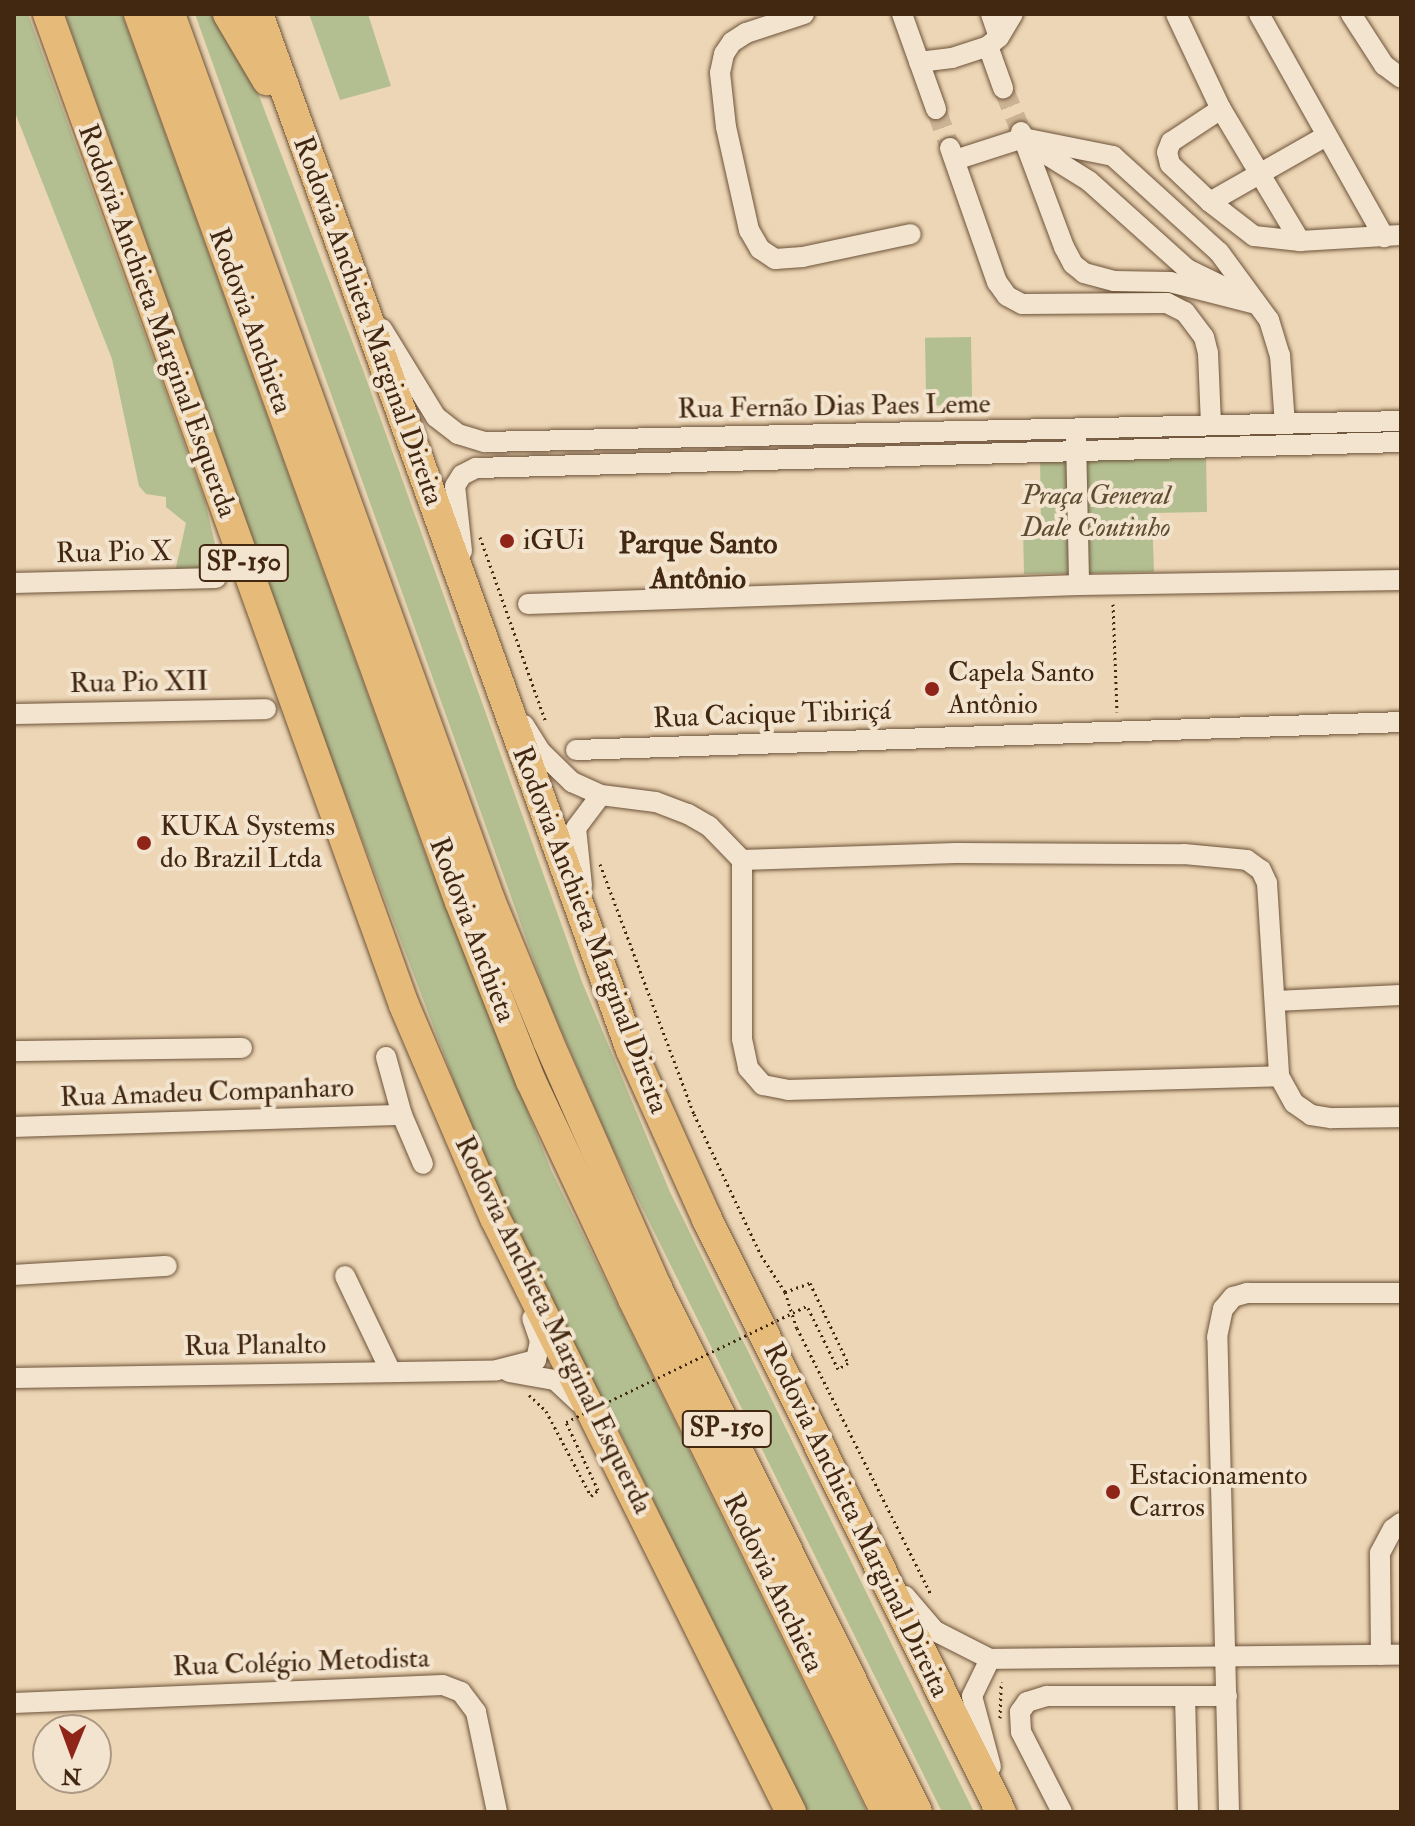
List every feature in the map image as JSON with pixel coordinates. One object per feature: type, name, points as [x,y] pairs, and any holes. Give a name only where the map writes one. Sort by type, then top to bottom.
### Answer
[{"type":"highway","name":"Rodovia Anchieta Marginal Esquerda","points":[[48,14],[404,1005],[495,1218],[791,1812]]},
{"type":"highway","name":"Rodovia Anchieta","points":[[139,14],[460,902],[531,1081],[633,1299],[886,1812]]},
{"type":"highway","name":"Rodovia Anchieta","points":[[170,14],[490,900],[548,1041],[657,1288],[917,1812]]},
{"type":"highway","points":[[228,14],[309,159]]},
{"type":"highway","name":"Rodovia Anchieta Marginal Direita","points":[[258,14],[631,1050],[695,1191],[1001,1812]]},
{"type":"street","points":[[804,14],[746,33],[732,42],[722,64],[726,127],[749,230],[760,249],[775,259],[911,234]]},
{"type":"street","points":[[902,14],[936,109]]},
{"type":"street","points":[[991,14],[1003,88]]},
{"type":"street","points":[[919,62],[952,58],[993,41],[1013,14]]},
{"type":"street","points":[[1176,14],[1221,109],[1300,241]]},
{"type":"street","points":[[1259,14],[1326,136],[1393,236]]},
{"type":"street","points":[[1351,14],[1384,65],[1401,78]]},
{"type":"street","points":[[1221,109],[1171,142],[1167,152],[1170,164],[1210,202],[1254,236],[1300,241],[1393,236]]},
{"type":"street","points":[[1021,132],[1064,247],[1073,264],[1084,273],[1114,281],[1170,282],[1256,304]]},
{"type":"street","points":[[1021,132],[1089,181],[1187,269],[1256,304]]},
{"type":"street","points":[[1211,425],[1208,353],[1204,337],[1185,312],[1167,303],[1022,304],[1007,296],[997,282],[953,154],[1021,132],[1113,156],[1219,252],[1269,320],[1276,337],[1285,424]]},
{"type":"street","points":[[1210,202],[1326,136]]},
{"type":"street","name":"Rua Fernão Dias Paes Leme","points":[[354,280],[436,417],[450,430],[476,441],[1401,421]]},
{"type":"street","points":[[1263,424],[1264,445]]},
{"type":"street","points":[[1076,429],[1079,585]]},
{"type":"street","name":"Rua Fernão Dias Paes Leme","points":[[472,615],[454,494],[458,480],[476,468],[1401,442]]},
{"type":"street","name":"Rua Pio X","points":[[14,583],[216,578]]},
{"type":"street","points":[[528,604],[1112,584],[1401,580]]},
{"type":"street","points":[[494,676],[554,768],[572,782],[601,795],[656,802],[688,814],[709,826],[742,860],[742,1039],[748,1068],[763,1085],[788,1090],[1279,1076]]},
{"type":"street","name":"Rua Pio XII","points":[[14,714],[266,709]]},
{"type":"street","name":"Rua Cacique Tibiriçá","points":[[576,750],[1401,722]]},
{"type":"street","points":[[590,930],[576,828],[601,795]]},
{"type":"street","points":[[742,860],[956,853],[1184,854],[1247,860],[1261,870],[1267,883],[1279,1076],[1294,1103],[1311,1115],[1401,1117]]},
{"type":"street","points":[[1275,1001],[1401,995]]},
{"type":"street","points":[[14,1051],[242,1048]]},
{"type":"street","points":[[386,1057],[402,1115],[423,1164]]},
{"type":"street","name":"Rua Amadeu Companharo","points":[[14,1127],[402,1115]]},
{"type":"street","name":"Rua Planalto","points":[[495,1218],[540,1341],[536,1360],[497,1370]]},
{"type":"street","points":[[14,1275],[167,1266]]},
{"type":"street","points":[[345,1276],[391,1372]]},
{"type":"street","points":[[1229,1812],[1217,1337],[1223,1309],[1233,1297],[1247,1293],[1401,1293]]},
{"type":"street","name":"Rua Planalto","points":[[14,1378],[497,1370],[562,1383],[607,1440]]},
{"type":"street","points":[[874,1554],[935,1631],[990,1659],[1226,1654],[1391,1655],[1380,1553],[1393,1529],[1401,1523]]},
{"type":"street","points":[[990,1659],[972,1696],[988,1758],[1008,1812]]},
{"type":"street","name":"Rua Colégio Metodista","points":[[14,1703],[443,1685],[461,1692],[476,1712],[497,1812]]},
{"type":"street","points":[[1062,1812],[1021,1732],[1020,1712],[1027,1702],[1047,1696],[1227,1696]]},
{"type":"street","points":[[1185,1696],[1188,1812]]},
{"type":"path","points":[[477,527],[548,728]]},
{"type":"path","points":[[1112,584],[1117,731]]},
{"type":"path","points":[[596,855],[694,1114],[761,1255],[785,1292],[797,1328],[933,1599]]},
{"type":"path","points":[[546,1411],[591,1496],[598,1490],[566,1422],[807,1306],[838,1369],[848,1363],[810,1283],[785,1292]]},
{"type":"green space","points":[[14,14],[28,14],[205,501],[221,569],[175,572],[186,523],[166,507],[166,497],[146,494],[139,486],[112,359],[14,110]]},
{"type":"green space","points":[[65,14],[122,14],[426,856],[551,1170],[867,1812],[805,1812],[623,1438],[534,1267],[483,1157],[326,744]]},
{"type":"green space","points":[[195,14],[219,14],[239,43],[363,370],[582,982],[670,1192],[974,1812],[942,1812],[612,1147],[548,1000]]},
{"type":"green space","points":[[309,14],[368,14],[391,86],[340,100]]},
{"type":"green space","points":[[971,337],[972,405],[926,406],[925,338]]},
{"type":"green space","name":"Praça General Dale Coutinho","points":[[1206,454],[1207,512],[1152,513],[1154,572],[1024,574],[1023,529],[1041,528],[1040,457]]},
{"type":"tunnel","points":[[1003,88],[1019,126]]},
{"type":"tunnel","points":[[936,109],[950,148]]},
{"type":"place","name":"iGUi","points":[[507,541]]},
{"type":"place","name":"Capela Santo Antônio","points":[[932,689]]},
{"type":"place","name":"KUKA Systems do Brazil Ltda","points":[[144,843]]},
{"type":"place","name":"Estacionamento Carros","points":[[1113,1492]]},
{"type":"district","name":"Parque Santo Antônio","points":[[698,561]]}]
